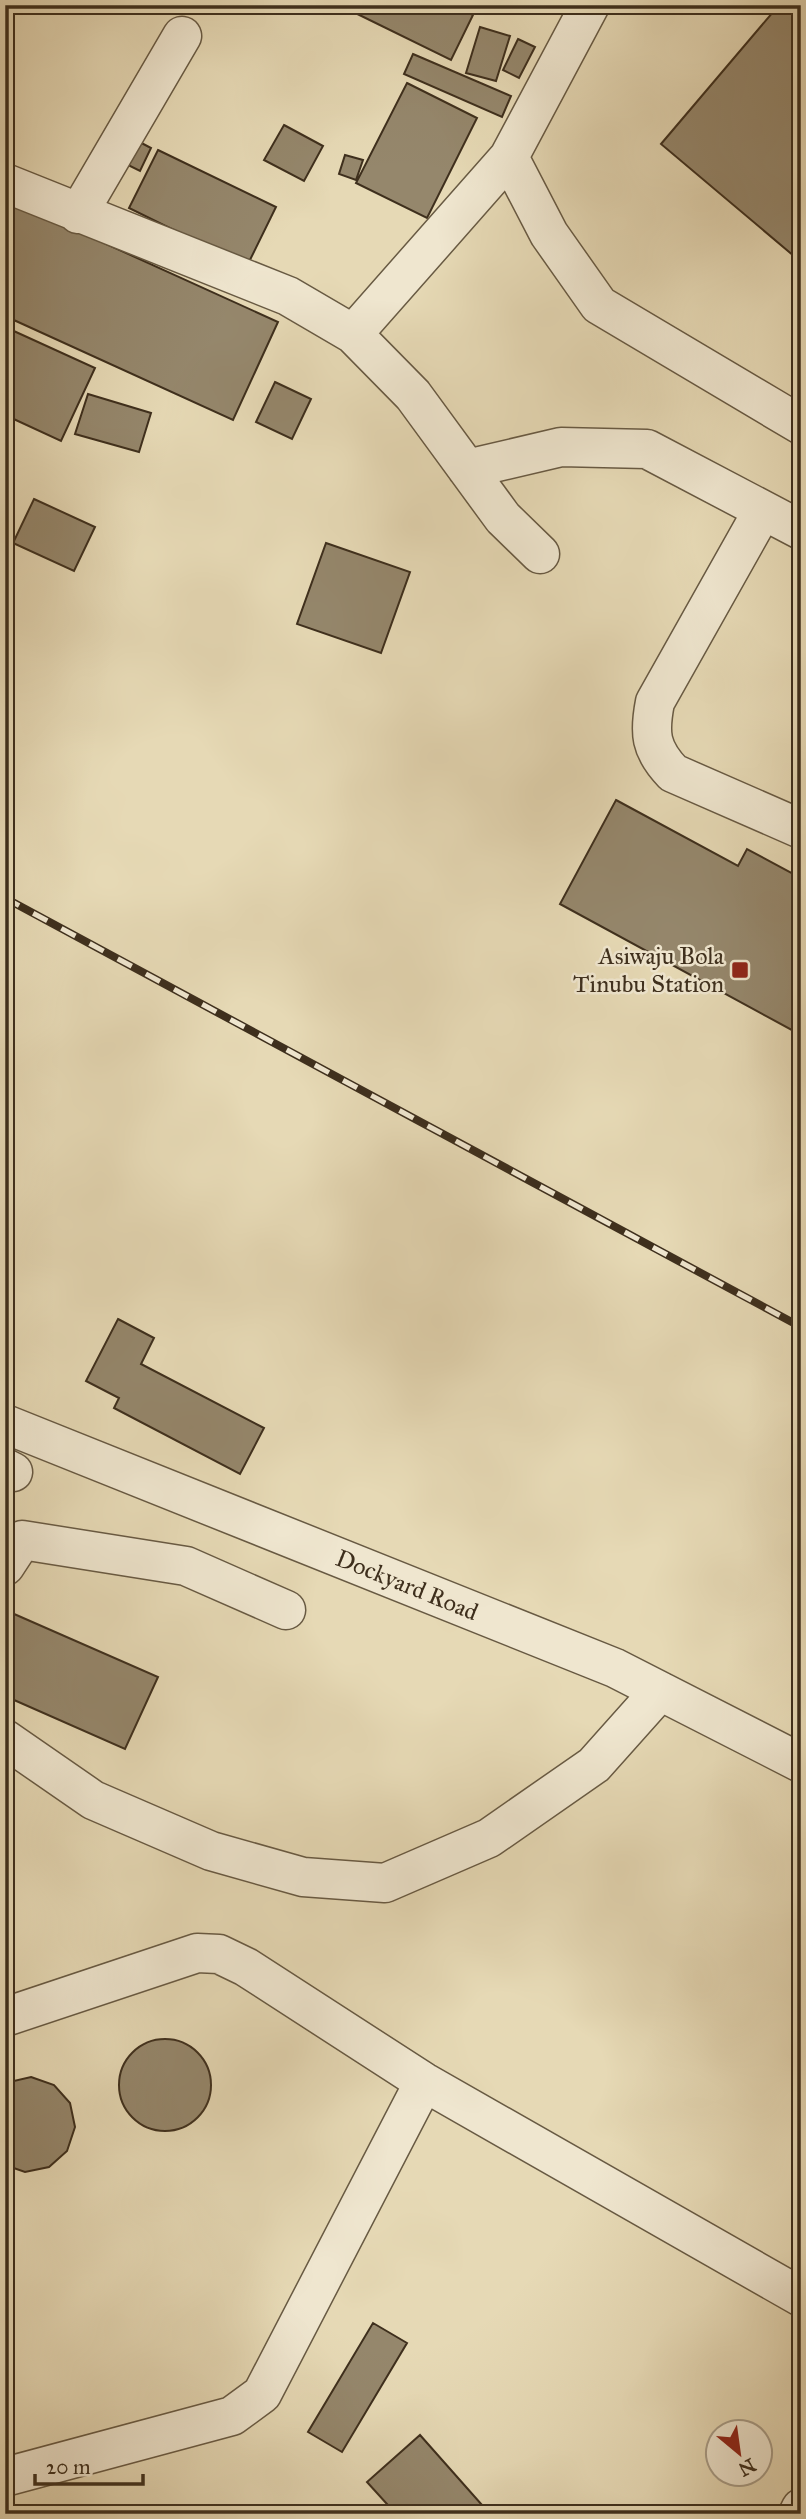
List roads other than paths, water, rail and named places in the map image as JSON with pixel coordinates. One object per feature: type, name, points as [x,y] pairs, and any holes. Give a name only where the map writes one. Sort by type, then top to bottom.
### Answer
[{"type":"street","points":[[353,334],[509,157],[590,5]]},
{"type":"street","points":[[78,214],[182,36]]},
{"type":"street","points":[[509,157],[549,234],[599,305],[801,425]]},
{"type":"street","points":[[5,183],[288,296],[353,334],[413,395],[503,518],[540,554]]},
{"type":"street","points":[[467,469],[561,447],[648,449],[801,530]]},
{"type":"street","points":[[763,510],[655,702],[650,730],[660,760],[673,773],[801,829]]},
{"type":"street","name":"Dockyard Road","points":[[5,1424],[615,1668],[801,1763]]},
{"type":"street","points":[[5,1566],[22,1540],[186,1566],[286,1610]]},
{"type":"street","points":[[5,1739],[93,1800],[211,1851],[303,1877],[385,1883],[489,1838],[594,1765],[660,1691]]},
{"type":"street","points":[[5,2017],[197,1953],[219,1954],[246,1967],[424,2082],[801,2297]]},
{"type":"street","points":[[5,2477],[232,2417],[262,2394],[424,2082]]},
{"type":"street","points":[[798,2514],[801,2508]]},
{"type":"railway","points":[[5,898],[801,1327]]},
{"type":"place","name":"Asiwaju Bola Tinubu Station","points":[[740,970]]}]
